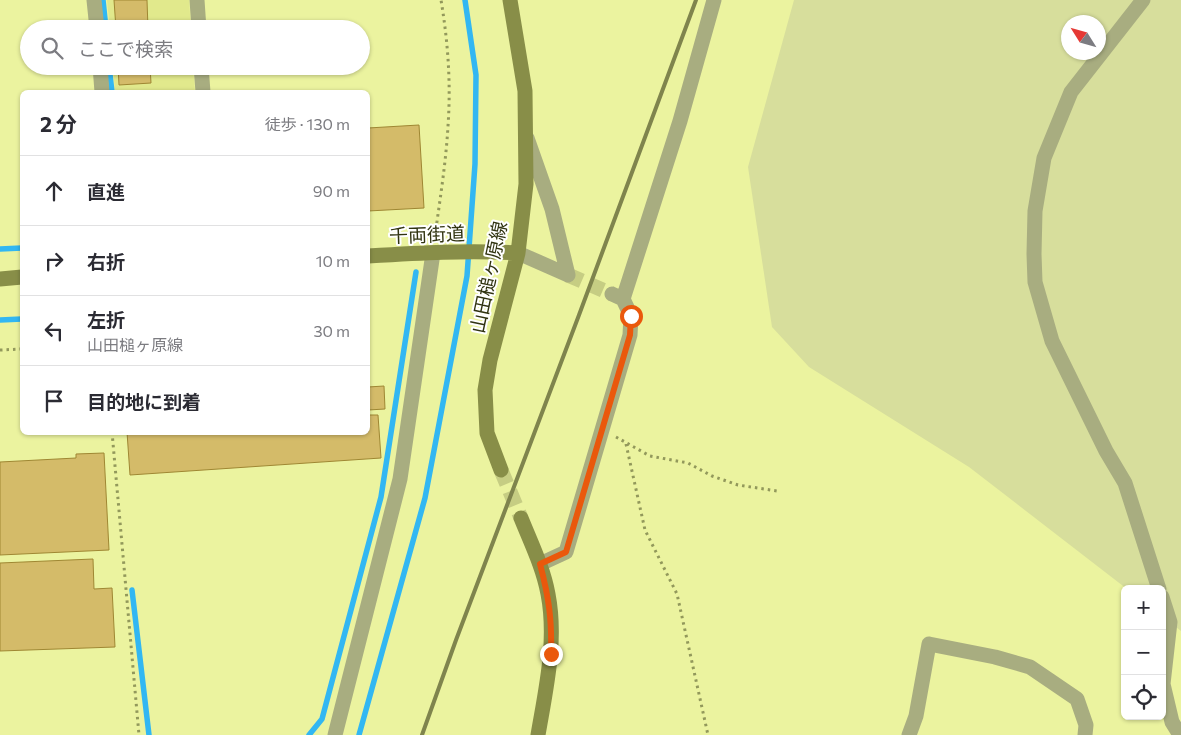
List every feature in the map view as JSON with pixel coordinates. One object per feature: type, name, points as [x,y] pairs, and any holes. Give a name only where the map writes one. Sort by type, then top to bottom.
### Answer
[{"type":"main road","name":"山田槌ヶ原線","points":[[501,470],[487,433],[485,390],[490,360],[518,253],[526,184],[524,91],[510,0]]},
{"type":"main road","name":"千両街道","points":[[370,256],[439,252],[491,251],[518,253]]},
{"type":"main road","points":[[0,279],[20,277]]},
{"type":"main road","points":[[520,518],[540,564],[548,594],[552,625],[551,654],[538,735]]},
{"type":"street","points":[[94,0],[96,20]]},
{"type":"street","points":[[197,0],[198,20]]},
{"type":"street","points":[[540,564],[566,552],[630,335],[631,316],[618,297],[680,121],[714,0]]},
{"type":"street","points":[[1143,0],[1071,92],[1044,158],[1035,211],[1034,254],[1035,282],[1052,342],[1106,451],[1125,483],[1159,585]]},
{"type":"street","points":[[101,75],[102,90]]},
{"type":"street","points":[[202,75],[203,90]]},
{"type":"street","points":[[518,253],[568,275],[552,209],[525,134]]},
{"type":"street","points":[[335,735],[400,479],[439,252]]},
{"type":"street","points":[[1166,610],[1170,622],[1163,684],[1172,722],[1180,735]]},
{"type":"street","points":[[909,735],[916,716],[930,644],[995,657],[1030,667],[1077,699],[1086,725],[1085,735]]},
{"type":"path","points":[[439,252],[449,99],[447,42],[441,0]]},
{"type":"path","points":[[0,350],[20,349]]},
{"type":"path","points":[[602,429],[650,456],[688,463],[712,476],[738,485],[777,491]]},
{"type":"path","points":[[112,435],[139,735]]},
{"type":"path","points":[[626,444],[645,530],[677,594],[708,735]]},
{"type":"shaded area","points":[[107,0],[189,0],[190,20],[109,20]]},
{"type":"shaded area","points":[[794,0],[1181,0],[1181,631],[1166,619],[1166,585],[1122,585],[969,467],[809,367],[772,327],[748,167]]},
{"type":"shaded area","points":[[114,75],[194,75],[195,90],[115,90]]},
{"type":"building","points":[[114,0],[147,0],[148,20],[115,20]]},
{"type":"building","points":[[118,75],[151,75],[151,83],[119,85]]},
{"type":"building","points":[[419,125],[424,208],[370,211],[370,128]]},
{"type":"building","points":[[384,386],[385,409],[370,410],[370,387]]},
{"type":"building","points":[[370,415],[378,415],[381,458],[130,475],[127,435],[370,435]]},
{"type":"building","points":[[104,453],[109,550],[0,555],[0,462],[76,458],[76,454]]},
{"type":"building","points":[[93,559],[94,589],[112,588],[115,647],[0,651],[0,563]]},
{"type":"waterway","points":[[103,0],[105,20]]},
{"type":"waterway","points":[[359,735],[425,498],[467,276],[475,164],[476,75],[465,0]]},
{"type":"waterway","points":[[110,75],[112,90]]},
{"type":"waterway","points":[[0,249],[20,248]]},
{"type":"waterway","points":[[309,735],[322,719],[381,497],[416,272]]},
{"type":"waterway","points":[[0,320],[20,319]]},
{"type":"waterway","points":[[132,590],[149,735]]},
{"type":"tunnel","points":[[568,275],[612,294]]},
{"type":"tunnel","points":[[501,470],[521,518]]},
{"type":"railway","points":[[422,735],[696,0]]},
{"type":"route","points":[[551,654],[552,625],[548,594],[540,564],[566,552],[630,335],[631,316]]}]
